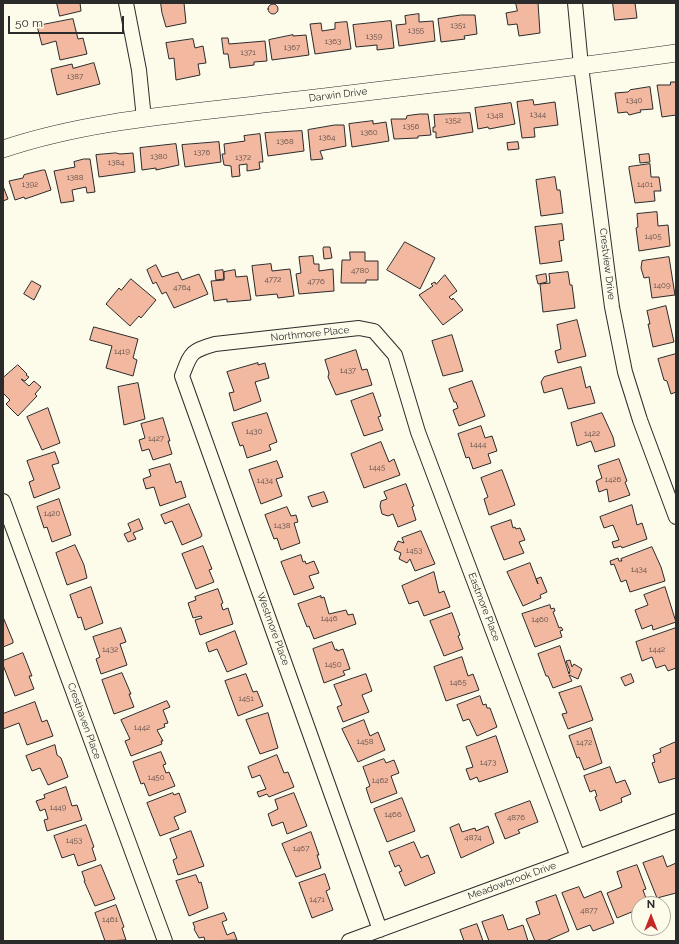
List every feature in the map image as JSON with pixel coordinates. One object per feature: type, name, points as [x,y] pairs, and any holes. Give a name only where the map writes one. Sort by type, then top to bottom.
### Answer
[{"type":"street","points":[[126,3],[139,70],[144,119]]},
{"type":"street","name":"Crestview Drive","points":[[575,3],[581,66],[612,307],[625,372],[640,420],[676,517]]},
{"type":"street","name":"Darwin Drive","points":[[3,149],[40,136],[144,119],[581,66],[676,53]]},
{"type":"street","name":"Northmore Place","points":[[214,344],[359,328],[374,331],[395,355]]},
{"type":"street","name":"Westmore Place","points":[[214,344],[196,350],[190,356],[182,376],[380,930]]},
{"type":"street","name":"Eastmore Place","points":[[395,355],[418,432],[578,857]]},
{"type":"street","name":"Cresthaven Place","points":[[3,501],[165,941]]},
{"type":"street","name":"Meadowbrook Drive","points":[[349,941],[676,821]]},
{"type":"building","points":[[57,3],[80,3],[81,11],[60,16]]},
{"type":"building","points":[[161,3],[184,3],[186,23],[166,27]]},
{"type":"building","points":[[516,3],[538,3],[540,33],[519,36],[517,24],[508,25],[506,13],[517,11]]},
{"type":"building","points":[[613,3],[635,3],[637,18],[615,20]]},
{"type":"building","points":[[271,4],[275,4],[277,5],[277,13],[271,14],[268,11],[268,7]]},
{"type":"building","points":[[419,14],[419,22],[433,21],[435,41],[399,46],[396,25],[406,24],[405,16]]},
{"type":"building","points":[[461,15],[475,15],[477,34],[464,36],[465,39],[441,42],[438,19]]},
{"type":"building","points":[[73,19],[78,39],[83,38],[87,54],[60,60],[56,41],[42,45],[37,26]]},
{"type":"building","points":[[391,21],[394,48],[377,50],[377,45],[356,47],[353,25]]},
{"type":"building","points":[[347,22],[351,49],[315,54],[310,24],[321,23],[322,31],[335,29],[335,23]]},
{"type":"building","points":[[293,35],[306,35],[309,55],[272,60],[269,40]]},
{"type":"building","points":[[222,38],[228,38],[229,44],[265,41],[267,61],[254,62],[254,65],[230,68],[228,54],[224,54]]},
{"type":"building","points":[[193,39],[195,48],[203,46],[206,63],[198,64],[200,75],[176,80],[174,58],[169,59],[166,43]]},
{"type":"building","points":[[94,63],[100,84],[57,95],[51,69],[72,64],[73,68]]},
{"type":"building","points":[[671,82],[676,82],[676,115],[662,117],[657,85],[670,85]]},
{"type":"building","points":[[650,87],[653,109],[640,110],[641,112],[629,115],[627,112],[618,113],[615,93],[628,92],[630,90]]},
{"type":"building","points":[[533,100],[534,105],[555,102],[558,125],[534,128],[535,137],[522,138],[517,102]]},
{"type":"building","points":[[511,103],[515,124],[489,129],[488,127],[478,129],[475,108]]},
{"type":"building","points":[[470,113],[473,132],[436,138],[436,132],[433,132],[433,127],[435,127],[434,115]]},
{"type":"building","points":[[428,114],[431,135],[418,136],[418,138],[394,139],[391,119],[406,119],[407,116]]},
{"type":"building","points":[[373,121],[373,124],[386,122],[389,141],[352,147],[349,124]]},
{"type":"building","points":[[335,125],[344,125],[346,146],[320,151],[323,159],[311,160],[308,130]]},
{"type":"building","points":[[302,131],[304,151],[268,156],[265,133]]},
{"type":"building","points":[[260,134],[263,162],[259,162],[260,169],[247,171],[247,164],[239,165],[240,176],[232,177],[231,166],[224,165],[222,154],[225,154],[224,144],[245,141],[244,136]]},
{"type":"building","points":[[219,142],[221,162],[185,167],[182,145]]},
{"type":"building","points":[[518,142],[519,149],[508,150],[507,143]]},
{"type":"building","points":[[176,144],[179,165],[156,170],[156,168],[142,170],[140,148]]},
{"type":"building","points":[[133,153],[135,172],[99,177],[96,155]]},
{"type":"building","points":[[649,154],[650,162],[640,163],[639,155]]},
{"type":"building","points":[[90,159],[95,192],[87,193],[86,187],[72,190],[74,201],[61,203],[54,171],[75,167],[74,162]]},
{"type":"building","points":[[650,164],[651,177],[659,177],[661,191],[654,191],[655,201],[635,203],[629,167]]},
{"type":"building","points":[[45,170],[51,190],[25,199],[24,197],[15,200],[9,181],[23,178],[24,175]]},
{"type":"building","points":[[555,177],[557,190],[560,190],[563,213],[541,216],[536,180]]},
{"type":"building","points":[[3,186],[8,199],[3,201]]},
{"type":"building","points":[[657,212],[658,226],[668,225],[670,246],[639,251],[636,228],[638,227],[637,214]]},
{"type":"building","points":[[562,224],[564,240],[559,241],[562,261],[540,264],[535,227]]},
{"type":"building","points":[[405,242],[435,258],[420,289],[387,270]]},
{"type":"building","points":[[324,247],[330,247],[332,258],[324,259]]},
{"type":"building","points":[[350,252],[365,252],[365,261],[378,261],[378,280],[366,280],[366,283],[341,283],[342,260],[350,260]]},
{"type":"building","points":[[313,256],[314,264],[319,264],[319,271],[333,269],[334,291],[299,294],[296,274],[301,273],[299,257]]},
{"type":"building","points":[[669,257],[675,295],[652,298],[649,277],[644,278],[641,268],[642,261]]},
{"type":"building","points":[[271,264],[272,271],[290,269],[294,296],[278,298],[277,294],[256,296],[252,266]]},
{"type":"building","points":[[156,265],[162,277],[178,272],[182,280],[199,274],[208,294],[174,308],[166,292],[162,294],[156,282],[153,284],[147,270]]},
{"type":"building","points":[[223,270],[224,279],[216,280],[215,271]]},
{"type":"building","points":[[235,270],[236,277],[247,276],[251,300],[227,302],[227,299],[214,301],[211,281],[224,280],[224,272]]},
{"type":"building","points":[[568,272],[570,285],[572,285],[575,308],[543,312],[540,284],[550,283],[549,274]]},
{"type":"building","points":[[546,274],[547,282],[538,284],[536,276]]},
{"type":"building","points":[[445,275],[457,291],[449,297],[452,300],[453,298],[463,310],[443,325],[419,295],[433,286],[431,284],[435,282],[436,284]]},
{"type":"building","points":[[131,279],[156,300],[141,318],[139,316],[130,326],[106,304],[119,288],[121,290]]},
{"type":"building","points":[[32,281],[41,286],[34,300],[24,294]]},
{"type":"building","points":[[666,306],[674,342],[653,347],[647,311]]},
{"type":"building","points":[[577,320],[586,356],[558,363],[555,351],[561,349],[557,325]]},
{"type":"building","points":[[94,327],[138,339],[133,358],[137,360],[133,376],[106,368],[112,346],[90,340]]},
{"type":"building","points":[[452,335],[463,371],[443,376],[432,341]]},
{"type":"building","points":[[356,350],[362,370],[367,369],[372,385],[336,395],[328,377],[329,373],[325,360]]},
{"type":"building","points":[[676,354],[676,392],[671,394],[667,381],[664,380],[658,359]]},
{"type":"building","points":[[258,363],[258,365],[265,363],[269,378],[255,382],[261,401],[234,411],[229,393],[234,392],[227,372]]},
{"type":"building","points":[[18,365],[29,377],[25,381],[21,379],[29,386],[34,381],[41,387],[35,394],[37,396],[18,416],[6,404],[10,400],[3,393],[3,378]]},
{"type":"building","points":[[581,367],[586,388],[590,386],[595,403],[568,409],[562,388],[544,393],[541,382],[544,377]]},
{"type":"building","points":[[472,381],[485,416],[459,426],[453,410],[458,408],[449,389]]},
{"type":"building","points":[[138,383],[145,419],[124,425],[118,387]]},
{"type":"building","points":[[373,393],[381,416],[378,417],[383,430],[364,436],[351,401]]},
{"type":"building","points":[[48,408],[60,443],[42,450],[27,417]]},
{"type":"building","points":[[267,413],[277,442],[269,445],[271,450],[247,458],[243,445],[240,446],[232,423]]},
{"type":"building","points":[[602,413],[613,437],[615,446],[595,452],[591,441],[577,446],[571,423]]},
{"type":"building","points":[[163,418],[170,441],[168,441],[172,454],[153,460],[149,449],[142,451],[139,440],[145,438],[141,424]]},
{"type":"building","points":[[481,426],[485,438],[492,436],[497,451],[488,454],[491,463],[473,469],[469,457],[466,458],[458,434]]},
{"type":"building","points":[[381,442],[389,462],[394,459],[400,475],[364,488],[351,454]]},
{"type":"building","points":[[55,452],[59,463],[52,465],[60,488],[34,498],[29,482],[34,480],[27,461]]},
{"type":"building","points":[[619,459],[627,481],[625,482],[630,495],[609,502],[607,489],[599,492],[596,481],[602,478],[598,466]]},
{"type":"building","points":[[277,461],[283,477],[276,479],[282,496],[261,504],[249,470]]},
{"type":"building","points":[[170,464],[176,483],[181,481],[186,497],[160,506],[154,487],[146,489],[143,479],[151,476],[149,470]]},
{"type":"building","points":[[502,470],[515,505],[489,515],[484,499],[488,497],[481,478]]},
{"type":"building","points":[[406,484],[414,506],[412,507],[416,520],[398,527],[393,514],[388,516],[382,514],[380,506],[381,501],[387,499],[384,492]]},
{"type":"building","points":[[324,492],[328,502],[312,507],[308,497]]},
{"type":"building","points":[[59,499],[71,535],[52,542],[47,527],[44,528],[37,507]]},
{"type":"building","points":[[189,504],[202,535],[201,537],[182,545],[172,521],[165,524],[161,515]]},
{"type":"building","points":[[632,505],[637,525],[642,523],[647,539],[622,548],[621,546],[614,548],[612,542],[619,540],[613,525],[604,528],[600,517]]},
{"type":"building","points":[[287,507],[291,516],[296,515],[298,522],[294,523],[300,543],[281,550],[277,538],[274,539],[265,515]]},
{"type":"building","points":[[139,519],[143,529],[133,533],[136,539],[128,542],[124,534],[131,531],[128,524]]},
{"type":"building","points":[[511,520],[513,528],[520,528],[525,540],[519,542],[524,553],[504,560],[491,527]]},
{"type":"building","points":[[421,531],[435,564],[415,571],[410,559],[407,563],[399,559],[401,553],[394,550],[398,541],[404,543],[402,538]]},
{"type":"building","points":[[75,545],[84,565],[87,578],[67,585],[56,553]]},
{"type":"building","points":[[203,546],[212,569],[209,570],[214,582],[196,589],[182,554]]},
{"type":"building","points":[[652,547],[661,567],[665,581],[630,592],[626,580],[621,582],[614,564],[611,565],[610,561],[618,558],[619,561],[622,561],[621,559]]},
{"type":"building","points":[[301,555],[303,562],[305,561],[306,564],[314,561],[319,573],[309,576],[314,588],[294,595],[281,562]]},
{"type":"building","points":[[530,563],[536,579],[541,577],[547,592],[540,595],[541,598],[523,606],[507,572]]},
{"type":"building","points":[[434,572],[439,593],[444,591],[450,607],[424,616],[418,601],[409,604],[402,586]]},
{"type":"building","points":[[91,587],[103,623],[85,630],[81,617],[78,618],[70,595]]},
{"type":"building","points":[[665,587],[676,622],[653,630],[652,625],[642,629],[635,610],[648,605],[644,595]]},
{"type":"building","points":[[218,589],[223,603],[221,604],[223,610],[228,608],[233,624],[200,635],[195,620],[202,618],[201,616],[193,618],[188,603],[196,600],[195,597]]},
{"type":"building","points":[[321,596],[321,598],[324,597],[329,614],[346,610],[348,615],[353,614],[356,624],[314,639],[309,626],[307,627],[298,604]]},
{"type":"building","points":[[550,605],[551,609],[554,608],[555,611],[553,612],[559,628],[561,627],[563,630],[560,631],[562,637],[535,647],[522,614]]},
{"type":"building","points":[[452,613],[460,635],[458,636],[463,649],[444,656],[430,621]]},
{"type":"building","points":[[3,617],[13,643],[3,647]]},
{"type":"building","points":[[121,628],[126,642],[120,644],[127,665],[101,674],[96,659],[100,657],[93,637]]},
{"type":"building","points":[[676,628],[676,668],[668,671],[665,665],[656,668],[652,657],[642,661],[636,642]]},
{"type":"building","points":[[235,631],[247,664],[227,672],[217,649],[209,652],[206,643]]},
{"type":"building","points":[[332,642],[335,650],[337,649],[337,651],[343,649],[350,669],[343,671],[345,675],[324,683],[313,649]]},
{"type":"building","points":[[560,646],[569,674],[570,671],[566,661],[570,660],[572,667],[574,664],[582,669],[578,679],[569,675],[572,681],[553,688],[548,676],[546,676],[538,654]]},
{"type":"building","points":[[23,653],[32,676],[29,676],[34,689],[15,696],[3,665],[3,661]]},
{"type":"building","points":[[462,657],[468,676],[473,674],[479,690],[446,701],[434,667]]},
{"type":"building","points":[[122,673],[131,694],[129,694],[134,707],[114,714],[102,680]]},
{"type":"building","points":[[246,674],[253,692],[257,691],[263,706],[238,716],[225,681]]},
{"type":"building","points":[[366,674],[372,691],[362,695],[369,712],[343,722],[337,707],[342,705],[334,685]]},
{"type":"building","points":[[631,674],[634,682],[625,686],[621,678]]},
{"type":"building","points":[[581,686],[593,720],[568,729],[562,714],[567,713],[559,693]]},
{"type":"building","points":[[480,696],[483,705],[486,704],[487,708],[490,708],[497,727],[477,736],[469,719],[463,721],[457,705]]},
{"type":"building","points":[[167,701],[170,707],[163,710],[168,723],[164,724],[165,727],[157,730],[163,741],[161,741],[162,744],[131,756],[125,741],[130,739],[121,720]]},
{"type":"building","points":[[35,702],[42,722],[47,720],[53,736],[27,745],[19,723],[3,729],[3,714]]},
{"type":"building","points":[[268,713],[278,748],[260,754],[246,720]]},
{"type":"building","points":[[364,720],[370,736],[378,732],[385,750],[358,762],[342,729]]},
{"type":"building","points":[[591,728],[602,763],[584,770],[579,757],[577,758],[569,736]]},
{"type":"building","points":[[496,736],[508,772],[479,782],[477,777],[470,780],[466,769],[473,767],[466,747]]},
{"type":"building","points":[[676,742],[676,778],[659,783],[652,763],[655,762],[653,755],[661,752],[660,749]]},
{"type":"building","points":[[55,745],[57,755],[61,758],[68,777],[48,785],[40,768],[32,771],[26,756]]},
{"type":"building","points":[[161,752],[166,764],[163,765],[166,773],[169,772],[175,786],[149,796],[144,783],[141,784],[133,762]]},
{"type":"building","points":[[277,755],[284,773],[288,772],[294,787],[269,797],[267,794],[259,797],[257,792],[266,789],[260,775],[252,778],[248,767]]},
{"type":"building","points":[[384,759],[386,763],[394,760],[399,773],[391,776],[397,793],[371,803],[366,788],[370,786],[363,767]]},
{"type":"building","points":[[610,767],[616,783],[625,780],[631,794],[621,798],[622,802],[600,811],[595,797],[597,796],[595,790],[590,792],[584,776]]},
{"type":"building","points":[[66,787],[72,806],[77,805],[82,820],[47,831],[44,820],[48,819],[45,809],[40,811],[36,801],[45,798],[44,795]]},
{"type":"building","points":[[173,793],[174,795],[179,793],[186,812],[174,817],[179,829],[160,836],[147,803]]},
{"type":"building","points":[[294,793],[307,826],[287,834],[283,822],[272,826],[268,814],[278,809],[275,800]]},
{"type":"building","points":[[402,798],[415,831],[387,842],[374,809]]},
{"type":"building","points":[[530,801],[538,822],[518,830],[520,833],[505,839],[495,814]]},
{"type":"building","points":[[459,824],[462,832],[475,828],[476,831],[488,826],[494,843],[461,858],[450,828]]},
{"type":"building","points":[[86,825],[94,847],[92,848],[96,860],[78,866],[74,854],[62,858],[54,836]]},
{"type":"building","points":[[191,831],[204,866],[178,875],[173,860],[177,858],[170,839]]},
{"type":"building","points":[[311,832],[319,855],[317,855],[321,868],[296,877],[282,844]]},
{"type":"building","points":[[414,842],[421,858],[428,855],[435,873],[405,886],[399,872],[402,871],[399,865],[395,867],[389,852]]},
{"type":"building","points":[[663,856],[667,867],[676,863],[676,893],[665,896],[656,896],[643,863]]},
{"type":"building","points":[[101,865],[115,899],[95,906],[84,881],[82,872]]},
{"type":"building","points":[[637,865],[646,889],[643,890],[645,896],[631,896],[631,912],[617,918],[607,893],[622,887],[617,872]]},
{"type":"building","points":[[325,874],[330,889],[326,891],[333,910],[312,918],[299,883]]},
{"type":"building","points":[[196,875],[199,883],[201,882],[208,908],[189,916],[176,881]]},
{"type":"building","points":[[579,887],[584,898],[601,891],[614,923],[593,931],[590,925],[577,930],[562,893]]},
{"type":"building","points":[[556,895],[569,931],[546,941],[535,941],[526,919],[540,914],[536,902]]},
{"type":"building","points":[[116,905],[124,927],[122,928],[126,940],[105,941],[95,913]]},
{"type":"building","points":[[224,913],[227,920],[222,922],[227,935],[234,932],[237,940],[205,941],[204,937],[199,938],[194,929],[193,923]]},
{"type":"building","points":[[503,915],[508,930],[523,925],[528,941],[489,941],[482,922]]},
{"type":"building","points":[[477,924],[483,941],[464,941],[460,930]]}]
